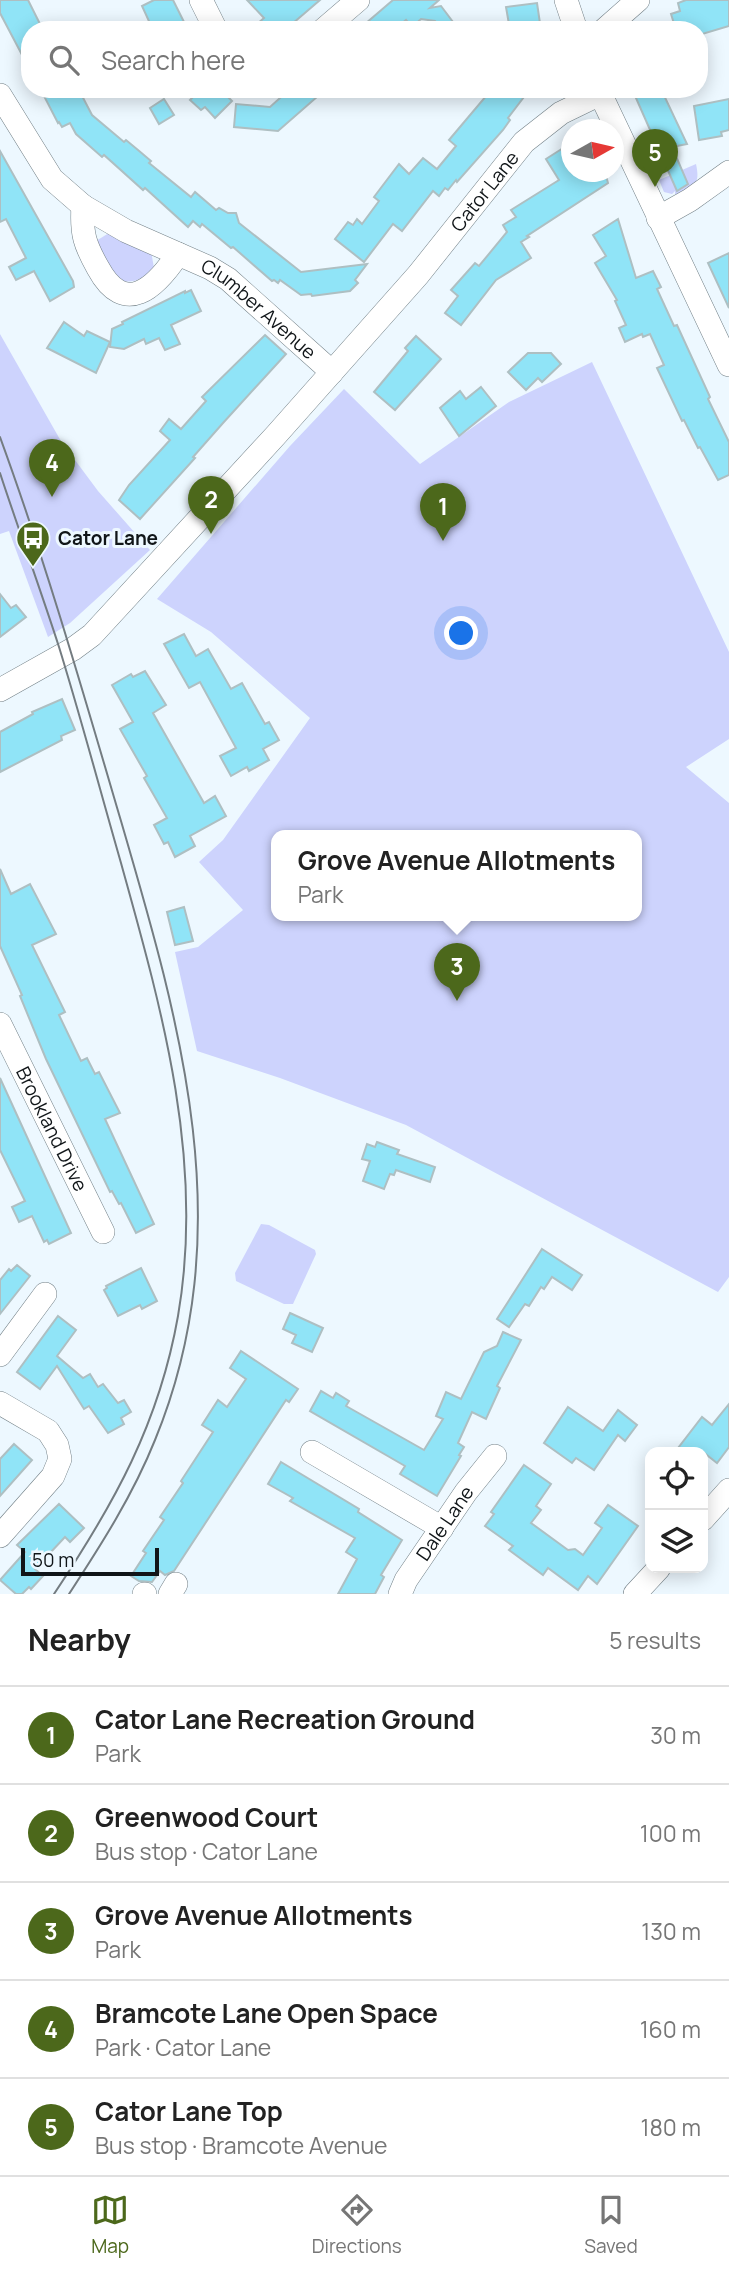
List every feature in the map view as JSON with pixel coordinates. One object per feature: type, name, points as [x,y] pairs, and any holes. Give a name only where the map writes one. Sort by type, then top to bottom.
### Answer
[{"type":"street","points":[[201,0],[212,21]]},
{"type":"street","points":[[334,21],[358,0]]},
{"type":"street","points":[[566,0],[573,21]]},
{"type":"street","points":[[614,21],[638,0]]},
{"type":"street","name":"Clumber Avenue","points":[[0,95],[52,179],[83,206],[126,231],[228,279],[332,372]]},
{"type":"street","name":"Cator Lane","points":[[0,690],[73,649],[92,635],[143,582],[418,275],[524,142],[561,113],[588,98]]},
{"type":"street","points":[[602,98],[729,365]]},
{"type":"street","points":[[658,218],[716,172]]},
{"type":"street","name":"Clumber Avenue","points":[[83,206],[84,242],[113,290],[132,294],[142,292],[164,275],[178,254]]},
{"type":"street","name":"Brookland Drive","points":[[0,1024],[103,1232]]},
{"type":"street","points":[[0,1355],[45,1294]]},
{"type":"street","points":[[0,1403],[48,1431],[57,1445],[60,1459],[53,1476],[0,1536]]},
{"type":"street","points":[[312,1452],[366,1472],[442,1528]]},
{"type":"street","name":"Dale Lane","points":[[400,1594],[406,1580],[466,1492],[495,1456]]},
{"type":"street","points":[[708,1513],[729,1490]]},
{"type":"street","points":[[635,1594],[654,1573]]},
{"type":"shaded area","points":[[696,164],[697,179],[691,188],[682,195],[675,194],[675,191],[672,194],[664,192],[659,180]]},
{"type":"shaded area","points":[[109,233],[151,251],[154,268],[137,280],[116,280],[96,241]]},
{"type":"shaded area","points":[[0,334],[70,457],[72,456],[98,491],[150,550],[70,623],[48,637],[9,531],[0,534]]},
{"type":"shaded area","points":[[592,362],[729,652],[729,739],[686,767],[729,803],[729,1277],[718,1292],[406,1125],[280,1078],[197,1051],[175,952],[198,947],[243,910],[199,862],[223,840],[310,718],[211,632],[157,599],[290,446],[344,389],[420,464],[509,402]]},
{"type":"shaded area","points":[[261,1224],[269,1225],[315,1250],[316,1254],[293,1304],[284,1304],[236,1281],[235,1273]]},
{"type":"building","points":[[0,0],[28,0],[38,21],[21,21],[21,53],[0,13]]},
{"type":"building","points":[[154,0],[173,0],[184,21],[149,21],[142,6]]},
{"type":"building","points":[[247,0],[320,0],[296,21],[260,21],[264,18]]},
{"type":"building","points":[[393,0],[439,0],[430,8],[441,6],[452,21],[421,19],[368,21]]},
{"type":"building","points":[[686,0],[729,0],[729,26],[708,32],[708,21],[673,21],[671,14],[680,11],[678,3]]},
{"type":"building","points":[[537,3],[540,21],[508,21],[506,7]]},
{"type":"building","points":[[45,98],[83,98],[92,115],[124,142],[126,140],[151,161],[149,163],[191,197],[195,192],[216,210],[219,208],[228,213],[236,213],[239,223],[301,272],[367,264],[355,280],[358,283],[350,291],[312,296],[301,295],[280,280],[278,283],[272,281],[202,224],[200,227],[193,221],[188,227],[145,188],[143,190],[104,155],[102,157],[76,134],[70,123],[62,127]]},
{"type":"building","points":[[229,98],[232,101],[215,118],[205,107],[201,110],[190,100]]},
{"type":"building","points":[[280,98],[316,98],[278,131],[234,127],[236,104],[270,107]]},
{"type":"building","points":[[484,98],[523,98],[508,118],[510,120],[503,130],[457,182],[456,180],[448,190],[445,188],[439,196],[433,191],[402,231],[393,224],[364,262],[335,239],[348,222],[353,225],[357,219],[362,224],[379,201],[374,197],[399,164],[409,174],[423,158],[437,169],[456,146],[449,140]]},
{"type":"building","points":[[636,98],[665,98],[687,144],[672,147],[688,184],[677,191]]},
{"type":"building","points":[[164,99],[174,115],[159,124],[150,108]]},
{"type":"building","points":[[729,99],[729,130],[721,132],[722,136],[699,140],[694,106]]},
{"type":"building","points":[[561,149],[561,182],[608,183],[527,236],[529,237],[521,242],[531,258],[496,280],[461,325],[445,313],[458,296],[451,290],[475,263],[479,266],[507,232],[503,225],[516,217],[511,210],[559,180],[546,159]]},
{"type":"building","points":[[0,151],[73,281],[74,287],[50,301],[34,271],[16,280],[9,267],[26,258],[6,219],[0,222]]},
{"type":"building","points":[[618,219],[636,278],[653,271],[661,287],[657,289],[674,326],[677,325],[729,442],[729,475],[718,480],[684,420],[682,421],[657,368],[664,365],[650,334],[643,337],[642,334],[625,342],[619,328],[626,325],[615,301],[617,300],[595,263],[606,256],[593,235]]},
{"type":"building","points":[[729,253],[729,308],[708,263]]},
{"type":"building","points":[[191,290],[201,311],[171,325],[180,344],[165,350],[159,338],[146,344],[144,339],[124,349],[110,347],[112,329]]},
{"type":"building","points":[[64,322],[84,336],[87,331],[110,342],[96,373],[47,348]]},
{"type":"building","points":[[265,335],[286,354],[140,519],[119,500],[170,440],[160,431],[169,419],[181,429],[206,401],[202,397]]},
{"type":"building","points":[[416,336],[441,359],[395,410],[374,392],[408,351],[405,348]]},
{"type":"building","points":[[528,353],[551,353],[561,364],[542,382],[538,378],[526,390],[508,372]]},
{"type":"building","points":[[481,387],[496,406],[459,436],[440,408],[460,391],[466,399]]},
{"type":"building","points":[[0,594],[11,608],[16,605],[26,617],[0,637]]},
{"type":"building","points":[[184,634],[196,656],[208,649],[231,689],[242,683],[265,724],[269,722],[279,740],[263,749],[269,760],[249,771],[247,767],[231,776],[220,756],[236,748],[200,682],[189,688],[164,644]]},
{"type":"building","points":[[145,671],[166,705],[153,713],[204,803],[215,796],[226,816],[190,836],[195,846],[175,857],[168,842],[164,844],[154,825],[167,818],[120,729],[133,722],[112,685],[131,674],[133,677]]},
{"type":"building","points":[[62,699],[75,730],[61,736],[62,740],[0,772],[0,732],[33,714],[32,712]]},
{"type":"building","points":[[0,869],[11,894],[30,884],[56,934],[32,945],[65,1012],[59,1015],[81,1061],[87,1058],[95,1074],[99,1072],[120,1113],[105,1119],[154,1224],[136,1233],[121,1203],[119,1204],[112,1191],[110,1192],[46,1059],[0,946]]},
{"type":"building","points":[[184,907],[193,941],[175,945],[167,912]]},
{"type":"building","points":[[0,1078],[71,1233],[49,1244],[47,1240],[44,1242],[32,1216],[19,1222],[12,1207],[25,1201],[0,1150]]},
{"type":"building","points":[[377,1142],[399,1150],[397,1154],[435,1167],[430,1182],[396,1170],[394,1175],[390,1174],[384,1189],[363,1181],[370,1161],[362,1159],[367,1144],[375,1147]]},
{"type":"building","points":[[542,1249],[582,1275],[572,1290],[552,1277],[544,1289],[541,1287],[529,1306],[525,1304],[509,1327],[497,1319]]},
{"type":"building","points":[[17,1265],[30,1276],[0,1314],[0,1280],[9,1269],[11,1271]]},
{"type":"building","points":[[141,1268],[157,1301],[142,1309],[140,1305],[118,1316],[104,1290],[106,1286]]},
{"type":"building","points":[[290,1313],[323,1328],[312,1352],[292,1343],[296,1335],[283,1329]]},
{"type":"building","points":[[58,1316],[76,1330],[57,1356],[83,1378],[90,1374],[98,1387],[103,1384],[118,1403],[124,1400],[131,1412],[121,1418],[124,1424],[108,1433],[89,1406],[84,1409],[57,1366],[40,1389],[17,1372]]},
{"type":"building","points":[[503,1332],[521,1340],[497,1386],[500,1388],[486,1419],[472,1412],[458,1443],[464,1447],[459,1455],[461,1456],[437,1496],[400,1474],[405,1466],[310,1411],[321,1391],[333,1398],[336,1393],[349,1401],[346,1406],[424,1450],[443,1419],[436,1416],[446,1392],[461,1399],[484,1352],[497,1346]]},
{"type":"building","points":[[241,1351],[298,1389],[289,1402],[286,1400],[174,1571],[165,1575],[160,1571],[152,1582],[139,1581],[131,1576],[146,1553],[143,1551],[164,1520],[160,1517],[183,1483],[181,1481],[213,1432],[202,1425],[218,1400],[227,1407],[246,1379],[230,1368]]},
{"type":"building","points":[[729,1404],[729,1447],[717,1463],[708,1456],[708,1447],[679,1447],[702,1417],[712,1425]]},
{"type":"building","points":[[568,1407],[603,1431],[618,1410],[637,1425],[625,1441],[618,1435],[594,1470],[576,1458],[572,1463],[544,1443]]},
{"type":"building","points":[[14,1444],[32,1460],[0,1496],[0,1459]]},
{"type":"building","points":[[281,1462],[359,1509],[358,1512],[402,1540],[381,1575],[384,1577],[375,1594],[338,1594],[357,1559],[346,1552],[355,1538],[290,1501],[293,1498],[268,1484]]},
{"type":"building","points":[[524,1465],[551,1484],[536,1506],[541,1510],[531,1523],[568,1550],[575,1549],[583,1555],[602,1528],[595,1523],[608,1505],[638,1526],[597,1584],[588,1576],[578,1590],[548,1568],[543,1575],[509,1550],[513,1546],[485,1526],[494,1514],[491,1512]]},
{"type":"building","points":[[59,1504],[84,1528],[70,1542],[65,1537],[35,1569],[43,1576],[31,1589],[29,1587],[22,1594],[16,1594],[0,1580],[25,1552],[17,1545]]},
{"type":"tram line","points":[[0,437],[64,628],[164,975],[181,1052],[193,1129],[198,1206],[194,1284],[181,1362],[155,1440],[127,1500],[69,1594]]},
{"type":"tram line","points":[[0,473],[67,674],[151,974],[175,1086],[183,1143],[186,1200],[185,1258],[178,1316],[159,1392],[146,1428],[115,1495],[54,1594]]},
{"type":"place","name":"Cator Lane Top","points":[[655,187]]},
{"type":"place","name":"Bramcote Lane Open Space","points":[[52,497]]},
{"type":"place","name":"Greenwood Court","points":[[211,534]]},
{"type":"place","name":"Cator Lane Recreation Ground","points":[[443,541]]},
{"type":"place","name":"Cator Lane","points":[[33,568]]},
{"type":"place","name":"Grove Avenue Allotments","points":[[457,1001]]}]
